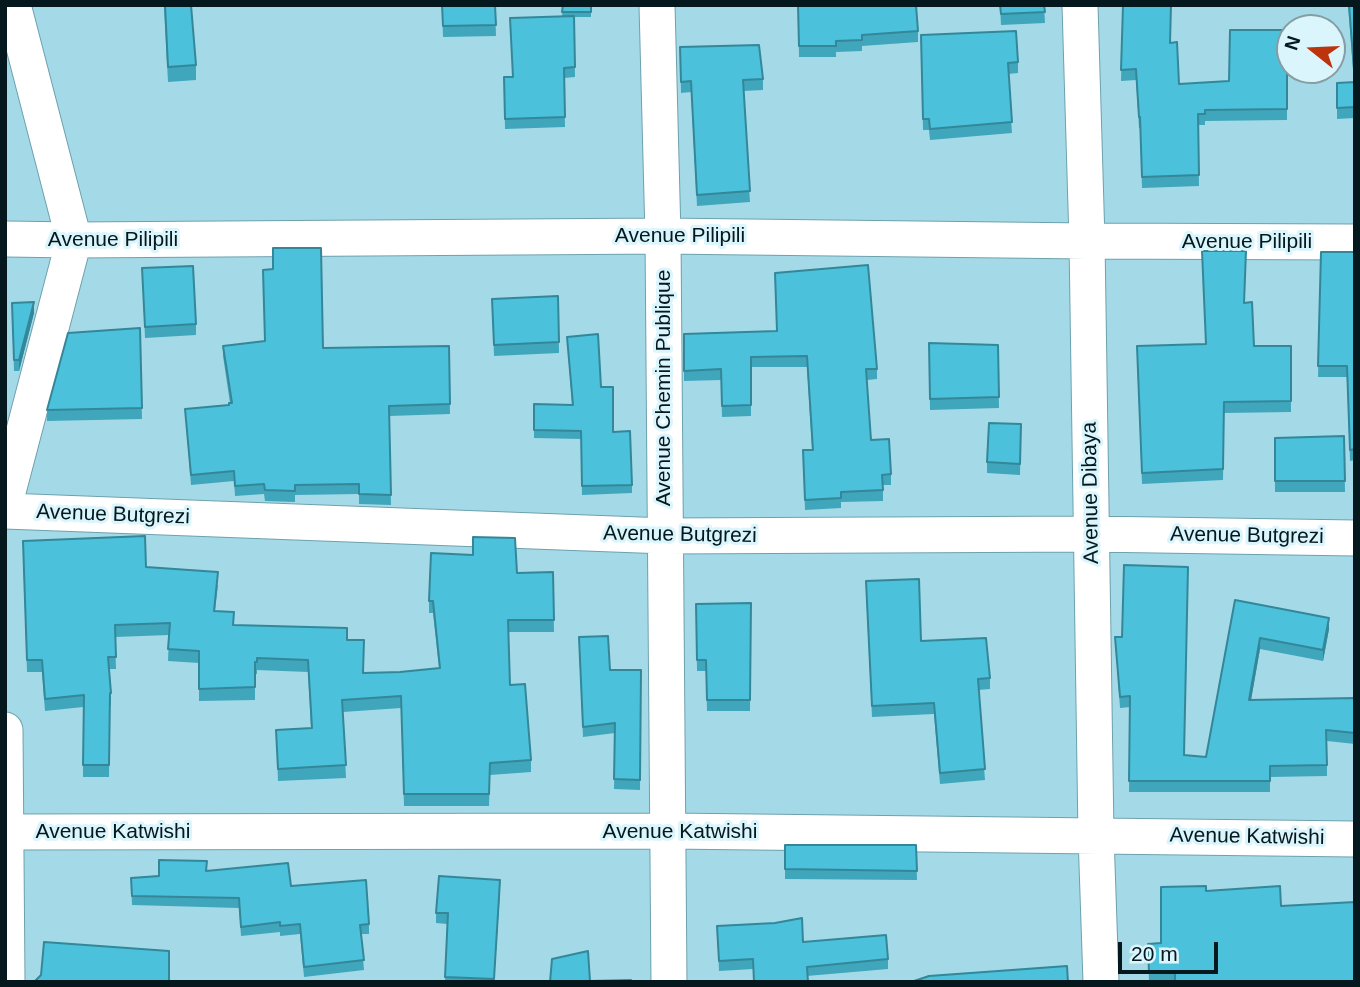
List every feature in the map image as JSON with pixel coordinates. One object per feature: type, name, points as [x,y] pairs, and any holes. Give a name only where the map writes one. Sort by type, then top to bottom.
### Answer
[{"type":"street","points":[[5,503],[74,240],[13,5]]},
{"type":"street","name":"Avenue Chemin Publique","points":[[657,5],[663,236],[669,982]]},
{"type":"street","name":"Avenue Dibaya","points":[[1080,5],[1101,982]]},
{"type":"street","name":"Avenue Pilipili","points":[[6,239],[663,236],[1355,242]]},
{"type":"street","name":"Avenue Butgrezi","points":[[5,511],[666,536],[1091,534],[1355,538]]},
{"type":"street","points":[[5,730],[7,982]]},
{"type":"street","name":"Avenue Katwishi","points":[[6,832],[669,831],[1355,839]]},
{"type":"building","points":[[165,5],[191,5],[196,65],[168,67]]},
{"type":"building","points":[[442,5],[495,5],[496,25],[443,26]]},
{"type":"building","points":[[563,5],[591,5],[591,12],[562,12]]},
{"type":"building","points":[[798,5],[916,5],[918,31],[862,35],[862,40],[836,41],[836,46],[799,46]]},
{"type":"building","points":[[1000,5],[1044,5],[1045,12],[1001,14]]},
{"type":"building","points":[[1123,5],[1171,5],[1170,43],[1177,42],[1179,84],[1229,81],[1230,30],[1276,30],[1276,84],[1287,84],[1287,109],[1205,110],[1205,114],[1198,114],[1199,175],[1142,177],[1136,69],[1121,70]]},
{"type":"building","points":[[1349,5],[1355,5],[1355,82]]},
{"type":"building","points":[[574,16],[575,67],[564,68],[565,117],[505,119],[504,77],[513,77],[510,18]]},
{"type":"building","points":[[1016,31],[1018,62],[1008,63],[1012,122],[930,129],[929,119],[923,119],[921,35]]},
{"type":"building","points":[[759,45],[763,79],[743,80],[750,191],[697,195],[691,81],[681,82],[680,47]]},
{"type":"building","points":[[1355,82],[1355,107],[1337,108],[1337,84]]},
{"type":"building","points":[[273,248],[321,248],[323,348],[449,346],[450,404],[389,406],[391,495],[359,494],[359,484],[295,485],[295,491],[265,490],[264,484],[235,486],[234,471],[191,475],[185,409],[232,403],[223,346],[265,341],[263,270],[273,269]]},
{"type":"building","points":[[1202,251],[1246,251],[1244,303],[1252,302],[1254,346],[1291,346],[1291,401],[1224,402],[1223,469],[1142,473],[1137,346],[1206,344]]},
{"type":"building","points":[[1321,252],[1355,252],[1355,449],[1350,450],[1347,366],[1318,366]]},
{"type":"building","points":[[868,265],[877,369],[866,369],[871,440],[889,439],[891,474],[882,475],[883,490],[841,492],[841,498],[805,500],[803,450],[813,450],[807,356],[751,357],[751,405],[722,406],[721,369],[684,371],[684,334],[777,331],[775,273]]},
{"type":"building","points":[[193,266],[196,324],[145,327],[142,268]]},
{"type":"building","points":[[558,296],[559,342],[494,345],[492,299]]},
{"type":"building","points":[[34,302],[19,360],[14,360],[12,303]]},
{"type":"building","points":[[140,328],[142,408],[47,410],[68,333]]},
{"type":"building","points":[[598,334],[601,387],[613,387],[613,432],[630,431],[632,485],[582,486],[581,431],[534,430],[534,404],[573,405],[567,337]]},
{"type":"building","points":[[929,343],[998,345],[999,397],[930,399]]},
{"type":"building","points":[[989,423],[1021,424],[1020,464],[987,462]]},
{"type":"building","points":[[1344,436],[1345,481],[1275,481],[1275,438]]},
{"type":"building","points":[[145,536],[146,567],[218,572],[214,611],[234,612],[233,625],[347,628],[347,640],[364,640],[363,673],[440,668],[433,601],[429,601],[431,553],[473,555],[473,537],[515,538],[517,573],[553,572],[554,620],[508,620],[510,685],[525,684],[531,760],[490,763],[489,794],[404,794],[401,696],[342,700],[346,765],[278,769],[276,730],[312,728],[308,660],[257,658],[255,687],[199,689],[199,651],[168,649],[170,623],[115,625],[116,657],[108,657],[111,693],[109,765],[83,765],[84,695],[45,699],[42,660],[27,660],[23,541]]},
{"type":"building","points":[[1124,565],[1188,567],[1184,755],[1206,757],[1235,600],[1329,618],[1323,650],[1260,638],[1249,700],[1355,698],[1355,733],[1326,730],[1327,765],[1270,766],[1270,781],[1129,781],[1130,696],[1120,697],[1115,637],[1122,637]]},
{"type":"building","points":[[919,579],[921,641],[986,638],[990,678],[978,679],[985,769],[940,773],[934,703],[872,706],[866,581]]},
{"type":"building","points":[[751,603],[750,700],[707,700],[706,660],[697,660],[696,604]]},
{"type":"building","points":[[608,636],[610,670],[641,670],[640,780],[614,779],[615,723],[583,727],[579,637]]},
{"type":"building","points":[[785,845],[916,845],[917,871],[785,869]]},
{"type":"building","points":[[159,860],[207,861],[206,871],[288,863],[291,886],[366,880],[369,924],[360,925],[364,960],[304,967],[300,924],[280,926],[280,922],[241,927],[239,898],[132,896],[131,878],[159,876]]},
{"type":"building","points":[[439,876],[500,880],[494,979],[445,977],[448,913],[436,913]]},
{"type":"building","points":[[1206,886],[1206,891],[1280,886],[1281,906],[1355,902],[1355,982],[1175,982],[1175,972],[1149,973],[1148,944],[1161,943],[1161,887]]},
{"type":"building","points":[[802,918],[803,942],[886,935],[888,959],[807,967],[808,982],[754,982],[753,959],[719,961],[717,926],[775,923]]},
{"type":"building","points":[[44,942],[169,951],[169,982],[34,982],[41,975]]},
{"type":"building","points":[[588,951],[590,981],[631,982],[550,982],[552,959]]},
{"type":"building","points":[[1067,966],[1068,982],[911,982],[929,976]]}]
